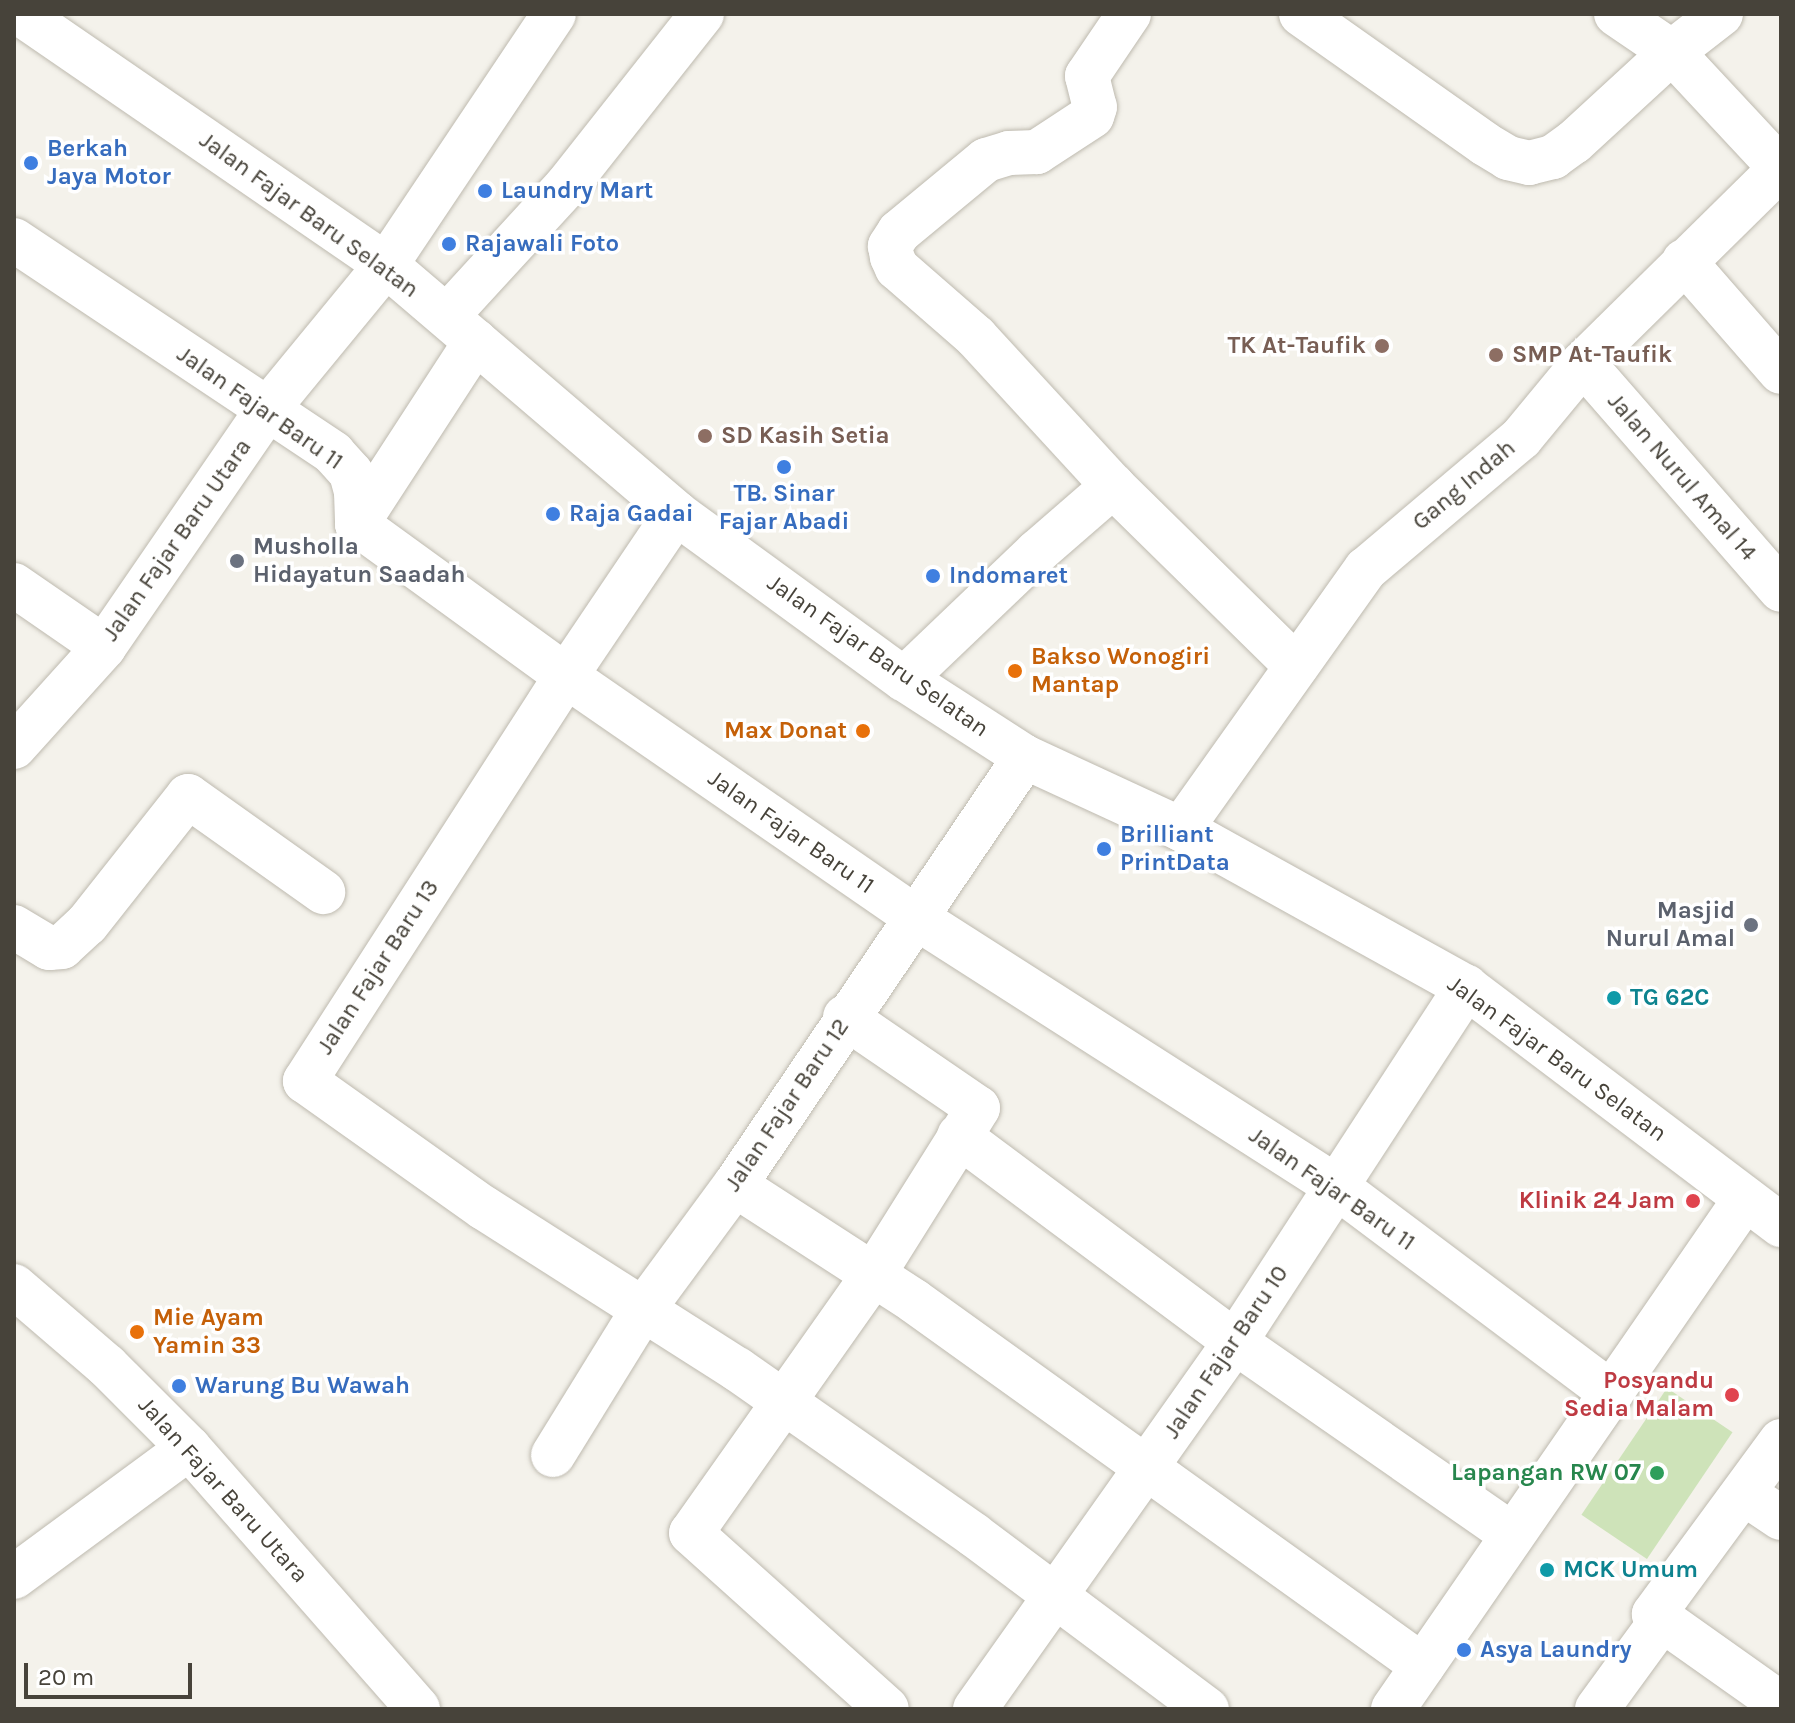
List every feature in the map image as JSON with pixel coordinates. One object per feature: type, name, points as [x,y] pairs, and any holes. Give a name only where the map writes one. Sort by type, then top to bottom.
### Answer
[{"type":"street","name":"Jalan Fajar Baru Selatan","points":[[21,14],[386,265],[676,513],[904,679],[1025,757],[1181,829],[1466,987],[1781,1225]]},
{"type":"street","name":"Jalan Fajar Baru Utara","points":[[14,747],[104,647],[266,411],[386,265],[554,14]]},
{"type":"street","points":[[357,524],[461,328],[567,185],[702,14]]},
{"type":"street","points":[[1129,14],[1087,76],[1095,107],[1092,116],[1037,152],[1009,153],[986,160],[924,208],[899,232],[890,246],[897,268],[976,337],[1113,486],[1296,666]]},
{"type":"street","points":[[1301,14],[1485,144],[1508,158],[1529,163],[1553,157],[1615,107],[1672,52],[1721,14]]},
{"type":"street","points":[[1616,14],[1672,52],[1781,168]]},
{"type":"street","name":"Gang Indah","points":[[1181,829],[1366,569],[1521,438],[1583,363],[1781,168]]},
{"type":"street","name":"Jalan Fajar Baru 11","points":[[14,240],[333,453],[351,473],[356,492],[357,524],[566,676],[915,917],[1337,1187],[1611,1393]]},
{"type":"street","points":[[1684,261],[1781,372]]},
{"type":"street","name":"Jalan Nurul Amal 14","points":[[1583,363],[1781,590]]},
{"type":"street","points":[[904,679],[1037,552],[1113,486]]},
{"type":"street","name":"Jalan Fajar Baru 13","points":[[642,1311],[484,1208],[305,1081],[566,676],[676,513]]},
{"type":"street","points":[[14,585],[104,647]]},
{"type":"street","name":"Jalan Fajar Baru 12","points":[[553,1455],[642,1311],[735,1185],[845,1017],[1025,757]]},
{"type":"street","points":[[14,927],[49,948],[62,947],[87,924],[188,796],[323,892]]},
{"type":"street","name":"Jalan Fajar Baru 10","points":[[975,1709],[1235,1342],[1466,987]]},
{"type":"street","points":[[845,1017],[978,1108],[874,1274],[691,1533],[887,1709]]},
{"type":"street","points":[[959,1136],[1235,1342],[1513,1535]]},
{"type":"street","points":[[735,1185],[874,1274],[1423,1666]]},
{"type":"street","points":[[1393,1709],[1745,1199]]},
{"type":"street","name":"Jalan Fajar Baru Utara","points":[[14,1286],[107,1366],[189,1448],[418,1709]]},
{"type":"street","points":[[642,1311],[737,1369],[974,1535],[1207,1709]]},
{"type":"street","points":[[1781,1441],[1654,1614],[1781,1704]]},
{"type":"street","points":[[14,1577],[189,1448]]},
{"type":"street","points":[[1745,1494],[1781,1518]]},
{"type":"street","points":[[1597,1709],[1662,1620]]},
{"type":"green space","name":"Lapangan RW 07","points":[[1667,1388],[1732,1432],[1647,1559],[1581,1515]]},
{"type":"place","name":"Berkah Jaya Motor","points":[[31,163]]},
{"type":"place","name":"Laundry Mart","points":[[485,191]]},
{"type":"place","name":"Rajawali Foto","points":[[449,244]]},
{"type":"place","name":"TK At-Taufik","points":[[1382,346]]},
{"type":"place","name":"SMP At-Taufik","points":[[1496,355]]},
{"type":"place","name":"SD Kasih Setia","points":[[705,436]]},
{"type":"place","name":"TB. Sinar Fajar Abadi","points":[[784,467]]},
{"type":"place","name":"Raja Gadai","points":[[553,514]]},
{"type":"place","name":"Musholla Hidayatun Saadah","points":[[237,561]]},
{"type":"place","name":"Indomaret","points":[[933,576]]},
{"type":"place","name":"Bakso Wonogiri Mantap","points":[[1015,671]]},
{"type":"place","name":"Max Donat","points":[[863,731]]},
{"type":"place","name":"Brilliant PrintData","points":[[1104,849]]},
{"type":"place","name":"Masjid Nurul Amal","points":[[1751,925]]},
{"type":"place","name":"TG 62C","points":[[1614,998]]},
{"type":"place","name":"Klinik 24 Jam","points":[[1693,1201]]},
{"type":"place","name":"Mie Ayam Yamin 33","points":[[137,1332]]},
{"type":"place","name":"Warung Bu Wawah","points":[[179,1386]]},
{"type":"place","name":"Posyandu Sedia Malam","points":[[1732,1395]]},
{"type":"place","name":"Lapangan RW 07","points":[[1657,1473]]},
{"type":"place","name":"MCK Umum","points":[[1547,1570]]},
{"type":"place","name":"Asya Laundry","points":[[1464,1650]]}]
